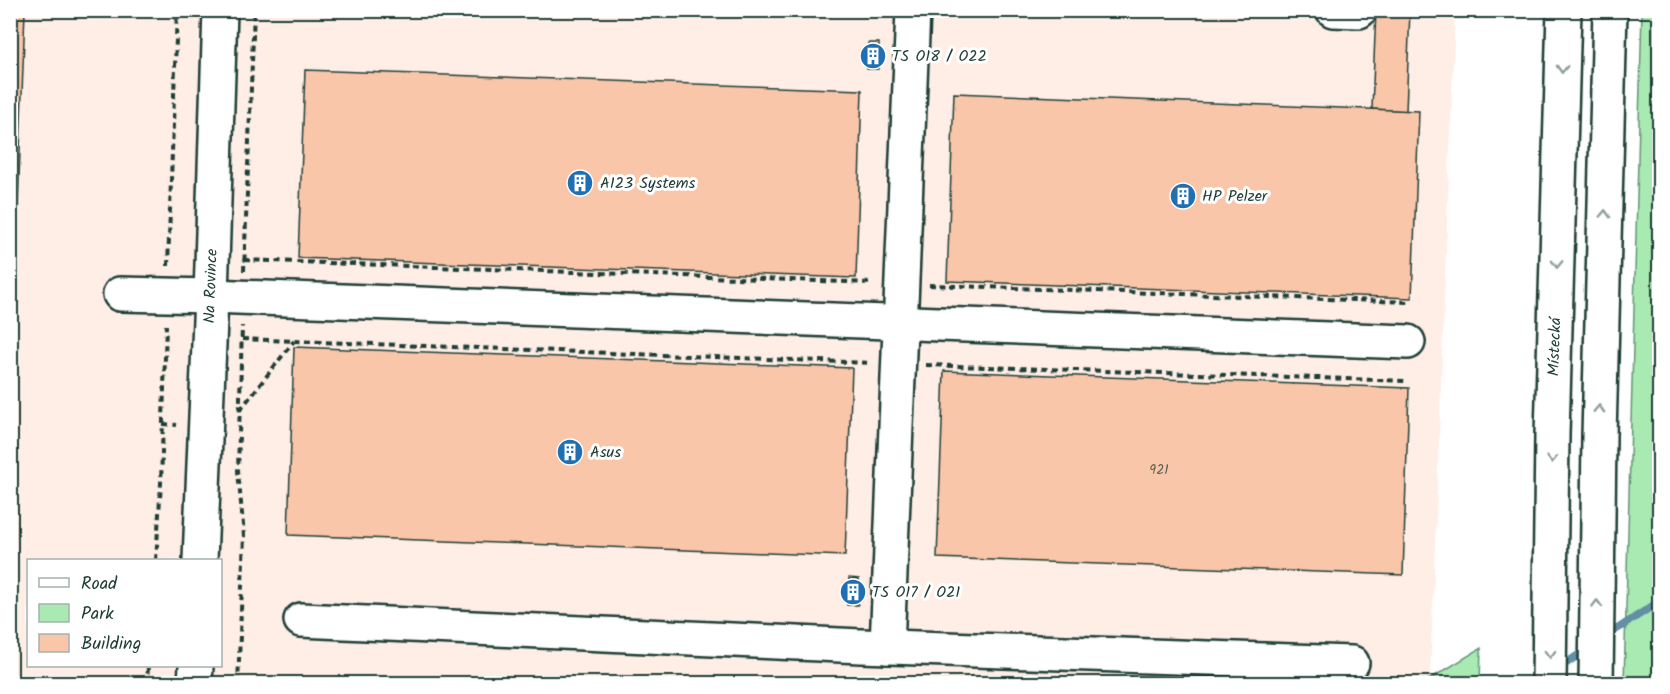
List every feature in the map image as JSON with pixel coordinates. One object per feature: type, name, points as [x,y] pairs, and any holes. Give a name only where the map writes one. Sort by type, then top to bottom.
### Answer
[{"type":"main road","name":"Na Rovince","points":[[200,559],[227,296],[220,10]]},
{"type":"main road","points":[[887,647],[913,10]]},
{"type":"main road","name":"Místecká","points":[[1549,684],[1552,435],[1564,10]]},
{"type":"main road","points":[[1596,684],[1599,436],[1610,10]]},
{"type":"main road","points":[[120,294],[227,296],[1408,342]]},
{"type":"main road","points":[[301,620],[887,647],[1352,663]]},
{"type":"main road","points":[[195,684],[196,667]]},
{"type":"path","points":[[238,684],[244,536],[238,471],[242,339],[227,296],[244,260],[254,10]]},
{"type":"path","points":[[244,260],[1410,302]]},
{"type":"path","points":[[242,339],[1407,381]]},
{"type":"path","points":[[240,411],[294,341]]},
{"type":"path","points":[[147,684],[148,667]]},
{"type":"shaded area","points":[[10,11],[1455,11],[1430,679],[1423,684],[11,683]]},
{"type":"green space","points":[[1642,11],[1660,11],[1659,684],[1624,683]]},
{"type":"green space","points":[[1481,648],[1480,683],[1423,683],[1430,679]]},
{"type":"building","points":[[10,10],[25,10],[13,348],[10,348]]},
{"type":"building","points":[[1376,10],[1410,10],[1406,111],[1372,109]]},
{"type":"building","name":"TS O18 / O22","points":[[868,43],[879,43],[878,69],[867,69]]},
{"type":"building","name":"A123 Systems","points":[[305,70],[862,90],[856,278],[298,258]]},
{"type":"building","name":"HP Pelzer","points":[[954,93],[1419,111],[1412,298],[947,281]]},
{"type":"building","name":"Asus","points":[[294,347],[852,368],[845,556],[288,535]]},
{"type":"building","points":[[10,348],[13,348],[10,403]]},
{"type":"building","points":[[944,371],[1409,388],[1403,575],[937,558]]},
{"type":"building","name":"TS O17 / O21","points":[[849,578],[859,579],[858,605],[847,605]]},
{"type":"waterway","points":[[1605,637],[1660,601]]},
{"type":"waterway","points":[[1558,669],[1587,649]]},
{"type":"place","name":"TS O18 / O22","points":[[873,56]]},
{"type":"place","name":"A123 Systems","points":[[580,183]]},
{"type":"place","name":"HP Pelzer","points":[[1183,196]]},
{"type":"place","name":"Asus","points":[[570,452]]},
{"type":"place","name":"TS O17 / O21","points":[[853,592]]}]
